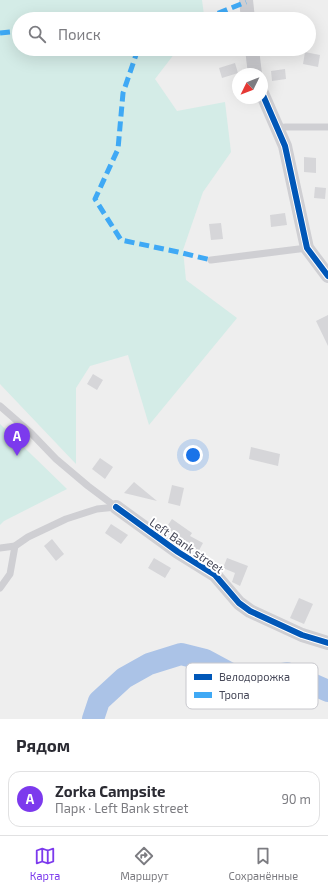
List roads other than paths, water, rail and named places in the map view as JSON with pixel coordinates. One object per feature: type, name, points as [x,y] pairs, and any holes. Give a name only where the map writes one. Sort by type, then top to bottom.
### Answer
[{"type":"street","points":[[246,0],[247,12]]},
{"type":"street","points":[[253,56],[254,68]]},
{"type":"street","points":[[267,104],[285,146],[307,248],[328,276]]},
{"type":"street","name":"Left Bank street","points":[[116,507],[178,552],[215,575],[239,603],[250,611],[302,635],[328,643]]},
{"type":"lane","points":[[277,128],[328,127]]},
{"type":"lane","points":[[211,260],[307,248]]},
{"type":"lane","points":[[0,406],[31,433],[56,459],[116,507]]},
{"type":"lane","points":[[0,548],[15,546],[28,537],[66,519],[97,509],[116,507]]},
{"type":"lane","points":[[0,588],[10,574],[15,546]]},
{"type":"waterway","points":[[93,719],[99,701],[124,678],[149,664],[181,654],[205,660],[211,663]]},
{"type":"waterway","points":[[318,687],[328,691]]},
{"type":"place","name":"Zorka Campsite","points":[[17,456]]}]
